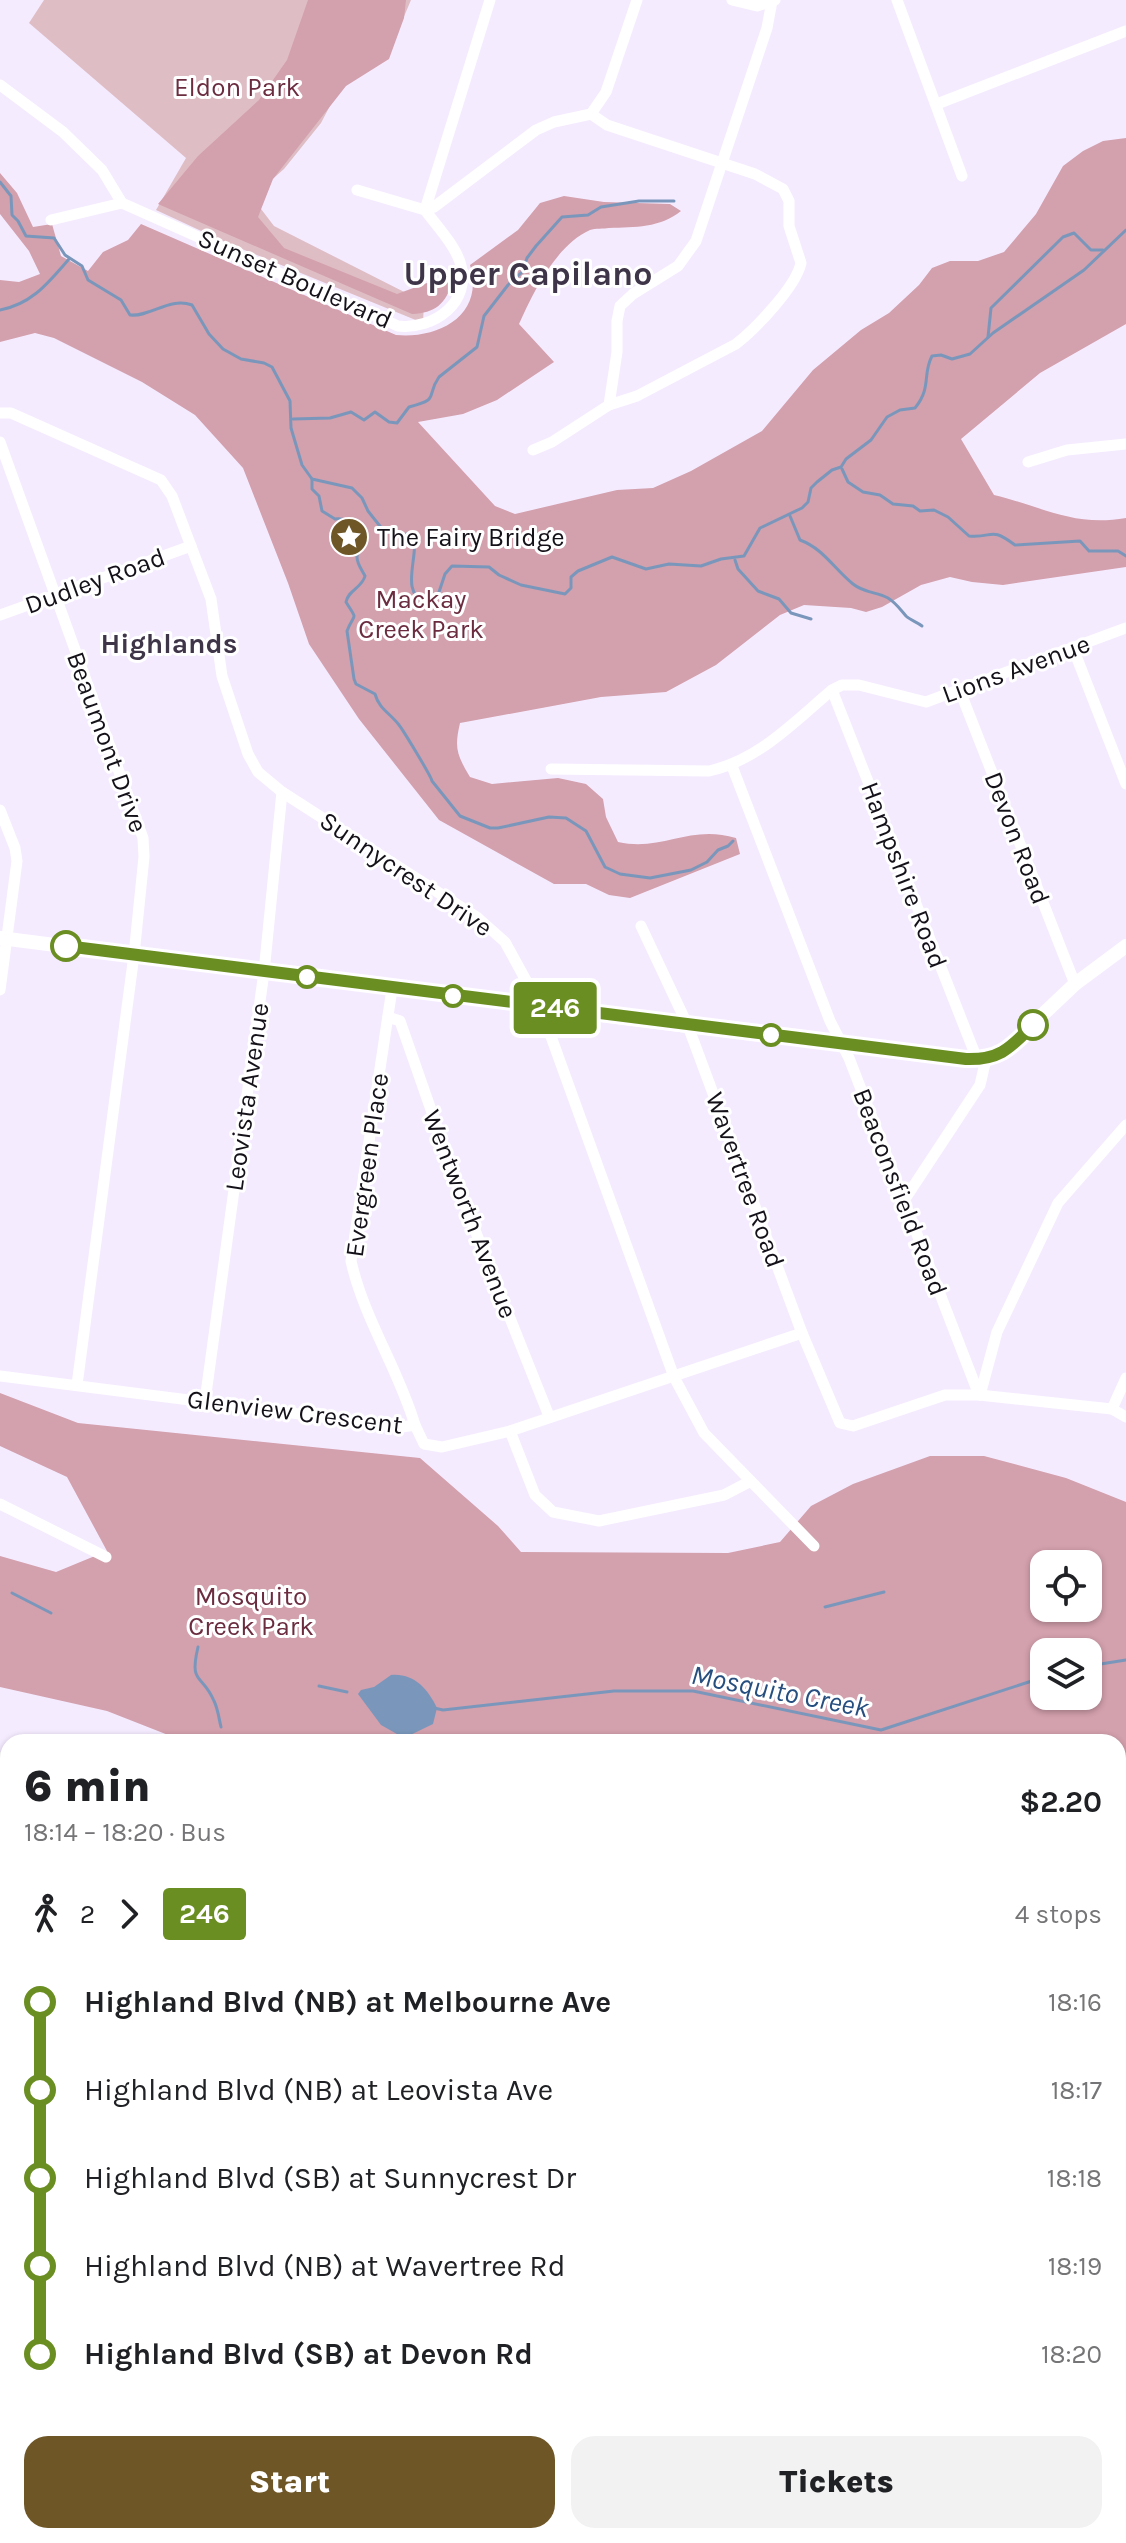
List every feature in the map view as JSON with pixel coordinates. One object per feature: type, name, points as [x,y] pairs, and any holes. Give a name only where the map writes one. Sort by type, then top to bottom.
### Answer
[{"type":"street","points":[[425,210],[490,0]]},
{"type":"street","points":[[357,190],[425,210],[449,198],[536,130],[554,122],[591,114],[606,92],[637,0]]},
{"type":"street","points":[[732,0],[757,6],[774,1]]},
{"type":"street","points":[[897,0],[962,176]]},
{"type":"street","points":[[609,405],[620,306],[678,266],[690,253],[774,1]]},
{"type":"street","points":[[937,104],[1126,31]]},
{"type":"street","points":[[0,85],[63,132],[102,170],[122,203],[51,220]]},
{"type":"street","points":[[533,450],[552,442],[609,405],[637,396],[736,344],[782,295],[801,263],[789,226],[789,201],[783,189],[755,174],[607,125],[591,114]]},
{"type":"street","name":"Sunset Boulevard","points":[[122,203],[398,326],[410,328],[425,325],[448,311],[463,283],[459,257],[425,210]]},
{"type":"street","name":"Sunnycrest Drive","points":[[0,413],[11,413],[161,480],[172,496],[211,599],[222,676],[248,754],[258,772],[282,792],[478,918],[505,942],[540,1006],[674,1377],[704,1433],[814,1546]]},
{"type":"street","points":[[1028,462],[1067,450],[1124,440]]},
{"type":"street","name":"Beaumont Drive","points":[[0,442],[143,838],[144,857],[134,955],[77,1385]]},
{"type":"street","name":"Dudley Road","points":[[0,615],[191,546]]},
{"type":"street","name":"Lions Avenue","points":[[832,690],[842,685],[859,685],[926,702],[1126,628]]},
{"type":"street","points":[[1073,648],[1126,784]]},
{"type":"street","points":[[551,769],[709,771],[732,766],[776,738],[832,690]]},
{"type":"street","name":"Hampshire Road","points":[[832,690],[966,1032],[982,1059]]},
{"type":"street","name":"Devon Road","points":[[960,691],[1075,984]]},
{"type":"street","name":"Beaconsfield Road","points":[[732,766],[979,1395]]},
{"type":"street","name":"Leovista Avenue","points":[[205,1401],[264,972],[282,792]]},
{"type":"street","points":[[0,810],[17,861],[4,938],[0,990]]},
{"type":"street","name":"Wavertree Road","points":[[641,926],[688,1026],[802,1333],[840,1423],[853,1426],[945,1395],[979,1395]]},
{"type":"street","points":[[4,938],[688,1026],[982,1059],[1002,1053],[1012,1046],[1075,984],[1126,946]]},
{"type":"street","name":"Evergreen Place","points":[[392,989],[351,1261],[358,1290],[406,1394],[415,1425]]},
{"type":"street","name":"Wentworth Avenue","points":[[388,1017],[400,1021],[459,1190],[549,1416]]},
{"type":"street","points":[[903,1202],[980,1085],[982,1059]]},
{"type":"street","points":[[1126,1125],[1058,1203],[997,1332],[979,1395],[1112,1409],[1126,1417]]},
{"type":"street","name":"Glenview Crescent","points":[[0,1376],[402,1427],[415,1425],[424,1444],[442,1447],[510,1431],[802,1333]]},
{"type":"street","points":[[1112,1409],[1126,1378]]},
{"type":"street","points":[[510,1431],[535,1495],[553,1512],[599,1521],[724,1495],[749,1482]]},
{"type":"street","points":[[0,1504],[106,1557]]},
{"type":"green space","name":"Eldon Park","points":[[44,0],[411,0],[389,52],[353,62],[321,123],[284,169],[252,197],[274,226],[424,302],[423,323],[225,242],[156,210],[186,158],[29,23]]},
{"type":"green space","points":[[308,0],[406,0],[404,18],[389,59],[346,86],[273,179],[258,217],[284,248],[397,294],[427,283],[452,282],[443,302],[427,312],[412,314],[158,204],[198,156],[259,100],[287,60]]},
{"type":"green space","name":"Mackay Creek Park","points":[[1126,138],[1126,324],[1040,373],[961,439],[994,495],[1074,518],[1126,518],[1126,567],[1003,585],[950,577],[921,585],[882,607],[866,612],[804,605],[780,615],[716,665],[666,692],[601,697],[460,723],[458,752],[470,777],[492,784],[558,778],[586,784],[603,799],[606,817],[618,842],[649,844],[704,834],[736,838],[740,854],[630,898],[609,895],[586,884],[554,884],[439,820],[359,719],[309,644],[243,468],[195,415],[142,382],[54,338],[35,333],[0,342],[0,280],[19,282],[40,274],[29,251],[0,214],[0,173],[17,193],[33,227],[52,224],[61,256],[88,271],[103,252],[128,240],[141,224],[396,335],[428,333],[455,320],[471,298],[473,283],[470,265],[518,230],[540,203],[564,196],[604,202],[670,204],[681,211],[665,221],[647,226],[590,230],[556,258],[519,324],[554,362],[497,400],[463,414],[418,422],[495,506],[515,514],[617,490],[653,488],[691,471],[762,431],[813,370],[861,330],[889,313],[932,268],[950,261],[978,261],[1004,252],[1036,214],[1063,166],[1103,141]]},
{"type":"green space","name":"Mosquito Creek Park","points":[[0,1393],[78,1423],[420,1458],[498,1526],[521,1552],[728,1553],[780,1542],[811,1506],[853,1484],[930,1456],[984,1456],[1066,1478],[1126,1502],[1126,1734],[166,1734],[107,1711],[0,1687],[0,1556],[56,1572],[107,1551],[67,1477],[0,1446]]},
{"type":"water","points":[[391,1675],[413,1680],[425,1689],[437,1708],[433,1724],[412,1734],[397,1734],[381,1725],[358,1694],[361,1690],[374,1687]]},
{"type":"waterway","points":[[0,182],[11,196],[12,215],[26,236],[54,238],[65,255],[82,266],[88,280],[121,300],[130,315],[176,303],[192,305],[209,334],[223,349],[241,359],[272,367],[290,401],[291,428],[302,465],[312,479],[352,488],[383,530],[401,536],[412,532],[411,581],[417,598],[426,603],[438,595],[445,574],[452,566],[489,567],[521,585],[565,594],[571,588],[571,577],[578,571],[612,557],[646,569],[669,564],[701,566],[744,556],[760,528],[802,508],[808,502],[811,488],[871,440],[887,417],[900,410],[915,408],[923,394],[932,356],[952,359],[970,354],[993,333],[1084,270],[1126,230]]},
{"type":"waterway","points":[[293,419],[330,418],[351,412],[364,420],[375,412],[389,422],[397,423],[409,407],[429,399],[439,377],[477,347],[484,316],[522,272],[527,258],[562,217],[588,215],[601,207],[639,201],[674,201]]},
{"type":"waterway","points":[[988,337],[991,308],[1063,237],[1074,233],[1091,250],[1103,250]]},
{"type":"waterway","points":[[0,310],[30,298],[69,259]]},
{"type":"waterway","points":[[842,469],[848,482],[863,492],[880,495],[893,504],[913,506],[920,511],[934,510],[948,517],[969,536],[996,534],[1015,545],[1080,541],[1089,551],[1118,551],[1126,556]]},
{"type":"waterway","points":[[312,479],[312,489],[319,496],[322,511],[335,519],[349,522],[356,529],[359,539],[357,560],[365,576],[346,602],[354,616],[347,631],[356,684],[375,694],[402,729],[432,781],[460,816],[490,828],[549,817],[566,818],[586,831],[605,867],[620,874],[650,878],[691,870],[707,862],[718,850],[733,841]]},
{"type":"waterway","points":[[790,516],[800,540],[822,554],[853,584],[888,598],[922,626]]},
{"type":"waterway","points":[[735,560],[738,569],[758,591],[779,599],[791,613],[811,619]]},
{"type":"waterway","points":[[825,1607],[884,1592]]},
{"type":"waterway","points":[[12,1593],[51,1613]]},
{"type":"waterway","points":[[198,1647],[196,1673],[214,1701],[221,1727]]},
{"type":"waterway","name":"Mosquito Creek","points":[[1102,1664],[1126,1660]]},
{"type":"waterway","name":"Mosquito Creek","points":[[434,1708],[443,1710],[614,1691],[693,1691],[881,1730],[1030,1682]]},
{"type":"waterway","name":"Mosquito Creek","points":[[319,1686],[347,1692]]},
{"type":"bus line","name":"246","points":[[66,946],[966,1059],[995,1057],[1012,1046],[1033,1025]]},
{"type":"place","name":"The Fairy Bridge","points":[[349,537]]},
{"type":"district","name":"Upper Capilano","points":[[528,274]]},
{"type":"district","name":"Highlands","points":[[169,643]]}]
